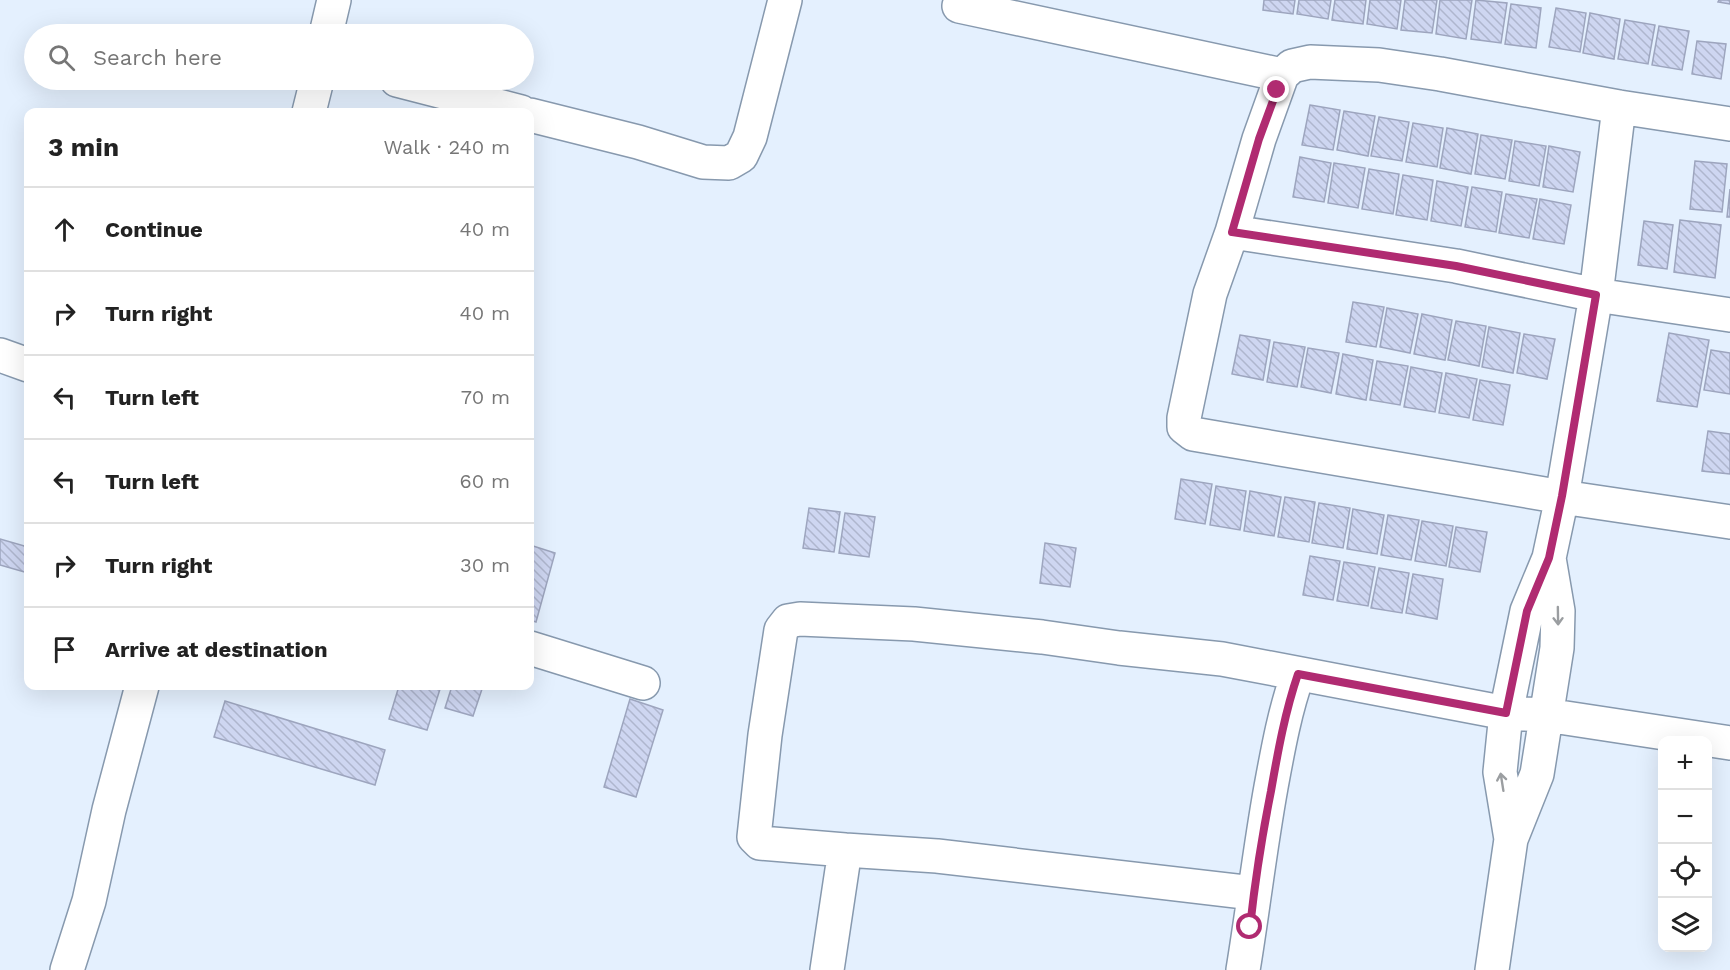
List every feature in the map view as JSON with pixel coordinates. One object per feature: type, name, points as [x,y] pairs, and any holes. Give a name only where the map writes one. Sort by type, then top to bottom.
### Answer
[{"type":"street","points":[[328,24],[334,0]]},
{"type":"street","points":[[534,116],[638,142],[703,162],[729,163],[741,156],[750,137],[785,0]]},
{"type":"street","points":[[959,6],[1282,75]]},
{"type":"street","points":[[1730,124],[1378,65],[1310,62],[1292,66],[1282,75],[1259,139],[1232,232],[1210,294],[1184,418],[1184,427],[1193,434],[1730,522]]},
{"type":"street","points":[[310,108],[314,90]]},
{"type":"street","points":[[435,90],[505,108]]},
{"type":"street","points":[[1511,839],[1500,772],[1506,713],[1527,611],[1549,558],[1562,496],[1596,295],[1619,107]]},
{"type":"street","points":[[1232,232],[1456,266],[1596,295],[1730,315]]},
{"type":"street","points":[[0,355],[24,364]]},
{"type":"street","points":[[1492,970],[1511,839],[1537,774],[1557,648],[1558,611],[1549,558]]},
{"type":"street","points":[[1253,893],[937,856],[760,843],[754,837],[765,735],[781,630],[789,621],[800,619],[914,624],[1042,637],[1222,659],[1506,713],[1546,715],[1730,743]]},
{"type":"street","points":[[534,649],[643,682]]},
{"type":"street","points":[[1243,970],[1253,893],[1278,750],[1298,674]]},
{"type":"street","points":[[67,970],[89,902],[141,690]]},
{"type":"street","points":[[827,970],[845,850]]},
{"type":"building","points":[[1264,0],[1295,0],[1293,14],[1263,10]]},
{"type":"building","points":[[1299,0],[1331,0],[1328,19],[1297,14]]},
{"type":"building","points":[[1335,0],[1366,0],[1363,24],[1332,20]]},
{"type":"building","points":[[1370,0],[1401,0],[1397,29],[1367,24]]},
{"type":"building","points":[[1405,0],[1437,0],[1432,33],[1401,30]]},
{"type":"building","points":[[1440,0],[1472,0],[1466,39],[1436,34]]},
{"type":"building","points":[[1476,0],[1507,3],[1501,43],[1471,39]]},
{"type":"building","points":[[1719,0],[1730,0],[1730,4],[1718,2]]},
{"type":"building","points":[[1511,4],[1541,8],[1536,48],[1505,44]]},
{"type":"building","points":[[1556,8],[1586,13],[1580,52],[1549,47]]},
{"type":"building","points":[[1590,13],[1620,19],[1614,59],[1583,53]]},
{"type":"building","points":[[1625,20],[1655,25],[1648,64],[1618,59]]},
{"type":"building","points":[[1659,26],[1689,31],[1682,70],[1652,65]]},
{"type":"building","points":[[1697,41],[1726,44],[1721,79],[1692,74]]},
{"type":"building","points":[[1310,105],[1340,110],[1333,150],[1302,145]]},
{"type":"building","points":[[1344,111],[1375,116],[1368,156],[1337,150]]},
{"type":"building","points":[[1379,117],[1409,122],[1402,161],[1371,156]]},
{"type":"building","points":[[1413,123],[1443,128],[1437,167],[1406,162]]},
{"type":"building","points":[[1447,128],[1478,134],[1471,174],[1440,168]]},
{"type":"building","points":[[1481,135],[1512,140],[1505,179],[1475,174]]},
{"type":"building","points":[[1515,141],[1546,146],[1539,186],[1509,181]]},
{"type":"building","points":[[1549,146],[1580,152],[1573,192],[1543,187]]},
{"type":"building","points":[[1300,157],[1331,163],[1324,202],[1293,197]]},
{"type":"building","points":[[1695,161],[1727,164],[1722,212],[1690,209]]},
{"type":"building","points":[[1334,163],[1365,168],[1358,208],[1328,203]]},
{"type":"building","points":[[1369,169],[1399,174],[1393,214],[1362,209]]},
{"type":"building","points":[[1403,175],[1433,180],[1427,220],[1396,215]]},
{"type":"building","points":[[1437,181],[1468,187],[1461,226],[1431,221]]},
{"type":"building","points":[[1472,187],[1502,192],[1496,232],[1465,227]]},
{"type":"building","points":[[1730,189],[1730,217],[1727,217]]},
{"type":"building","points":[[1506,194],[1537,199],[1529,238],[1499,233]]},
{"type":"building","points":[[1540,199],[1571,205],[1564,244],[1533,239]]},
{"type":"building","points":[[1680,220],[1721,225],[1715,278],[1674,272]]},
{"type":"building","points":[[1644,221],[1673,225],[1667,269],[1638,265]]},
{"type":"building","points":[[1353,302],[1384,307],[1376,347],[1346,342]]},
{"type":"building","points":[[1387,308],[1418,314],[1410,353],[1380,347]]},
{"type":"building","points":[[1422,314],[1452,320],[1445,360],[1414,354]]},
{"type":"building","points":[[1456,321],[1486,326],[1479,366],[1448,360]]},
{"type":"building","points":[[1489,327],[1520,333],[1513,373],[1482,367]]},
{"type":"building","points":[[1669,333],[1709,340],[1697,407],[1657,401]]},
{"type":"building","points":[[1524,334],[1555,339],[1547,379],[1517,373]]},
{"type":"building","points":[[1240,335],[1270,340],[1263,380],[1232,374]]},
{"type":"building","points":[[1274,342],[1305,347],[1297,387],[1267,382]]},
{"type":"building","points":[[1308,348],[1339,353],[1331,393],[1301,387]]},
{"type":"building","points":[[1711,350],[1730,353],[1730,394],[1704,390]]},
{"type":"building","points":[[1343,354],[1373,360],[1366,400],[1336,394]]},
{"type":"building","points":[[1377,361],[1408,366],[1400,405],[1370,400]]},
{"type":"building","points":[[1411,367],[1442,373],[1435,412],[1404,407]]},
{"type":"building","points":[[1446,373],[1477,379],[1469,418],[1439,413]]},
{"type":"building","points":[[1480,380],[1510,385],[1503,425],[1473,420]]},
{"type":"building","points":[[1708,431],[1730,434],[1730,474],[1702,471]]},
{"type":"building","points":[[1181,479],[1212,484],[1205,524],[1175,519]]},
{"type":"building","points":[[1216,486],[1246,491],[1240,530],[1210,525]]},
{"type":"building","points":[[1250,491],[1281,497],[1274,536],[1244,531]]},
{"type":"building","points":[[1285,497],[1315,502],[1309,542],[1278,537]]},
{"type":"building","points":[[1319,503],[1350,508],[1343,548],[1312,543]]},
{"type":"building","points":[[809,508],[840,512],[834,552],[803,548]]},
{"type":"building","points":[[1353,509],[1384,515],[1377,554],[1347,549]]},
{"type":"building","points":[[845,513],[875,517],[869,557],[839,553]]},
{"type":"building","points":[[1388,515],[1419,520],[1411,560],[1381,555]]},
{"type":"building","points":[[1422,521],[1453,526],[1446,566],[1415,561]]},
{"type":"building","points":[[1456,527],[1487,532],[1480,572],[1449,567]]},
{"type":"building","points":[[0,539],[24,546],[24,572],[0,565]]},
{"type":"building","points":[[1045,543],[1076,548],[1070,587],[1040,583]]},
{"type":"building","points":[[534,546],[555,553],[536,622],[534,621]]},
{"type":"building","points":[[1310,556],[1340,561],[1333,600],[1303,595]]},
{"type":"building","points":[[1344,562],[1375,567],[1368,606],[1337,601]]},
{"type":"building","points":[[1379,568],[1409,573],[1402,613],[1371,608]]},
{"type":"building","points":[[1413,574],[1443,579],[1437,619],[1406,613]]},
{"type":"building","points":[[398,690],[440,690],[427,730],[389,719]]},
{"type":"building","points":[[451,690],[482,690],[473,716],[445,708]]},
{"type":"building","points":[[630,699],[663,710],[636,797],[604,787]]},
{"type":"building","points":[[225,701],[385,750],[375,785],[214,737]]},
{"type":"route","points":[[1250,927],[1253,893],[1278,750],[1298,674],[1506,713],[1527,611],[1549,558],[1562,496],[1596,295],[1456,266],[1232,232],[1259,139],[1277,90]]}]
